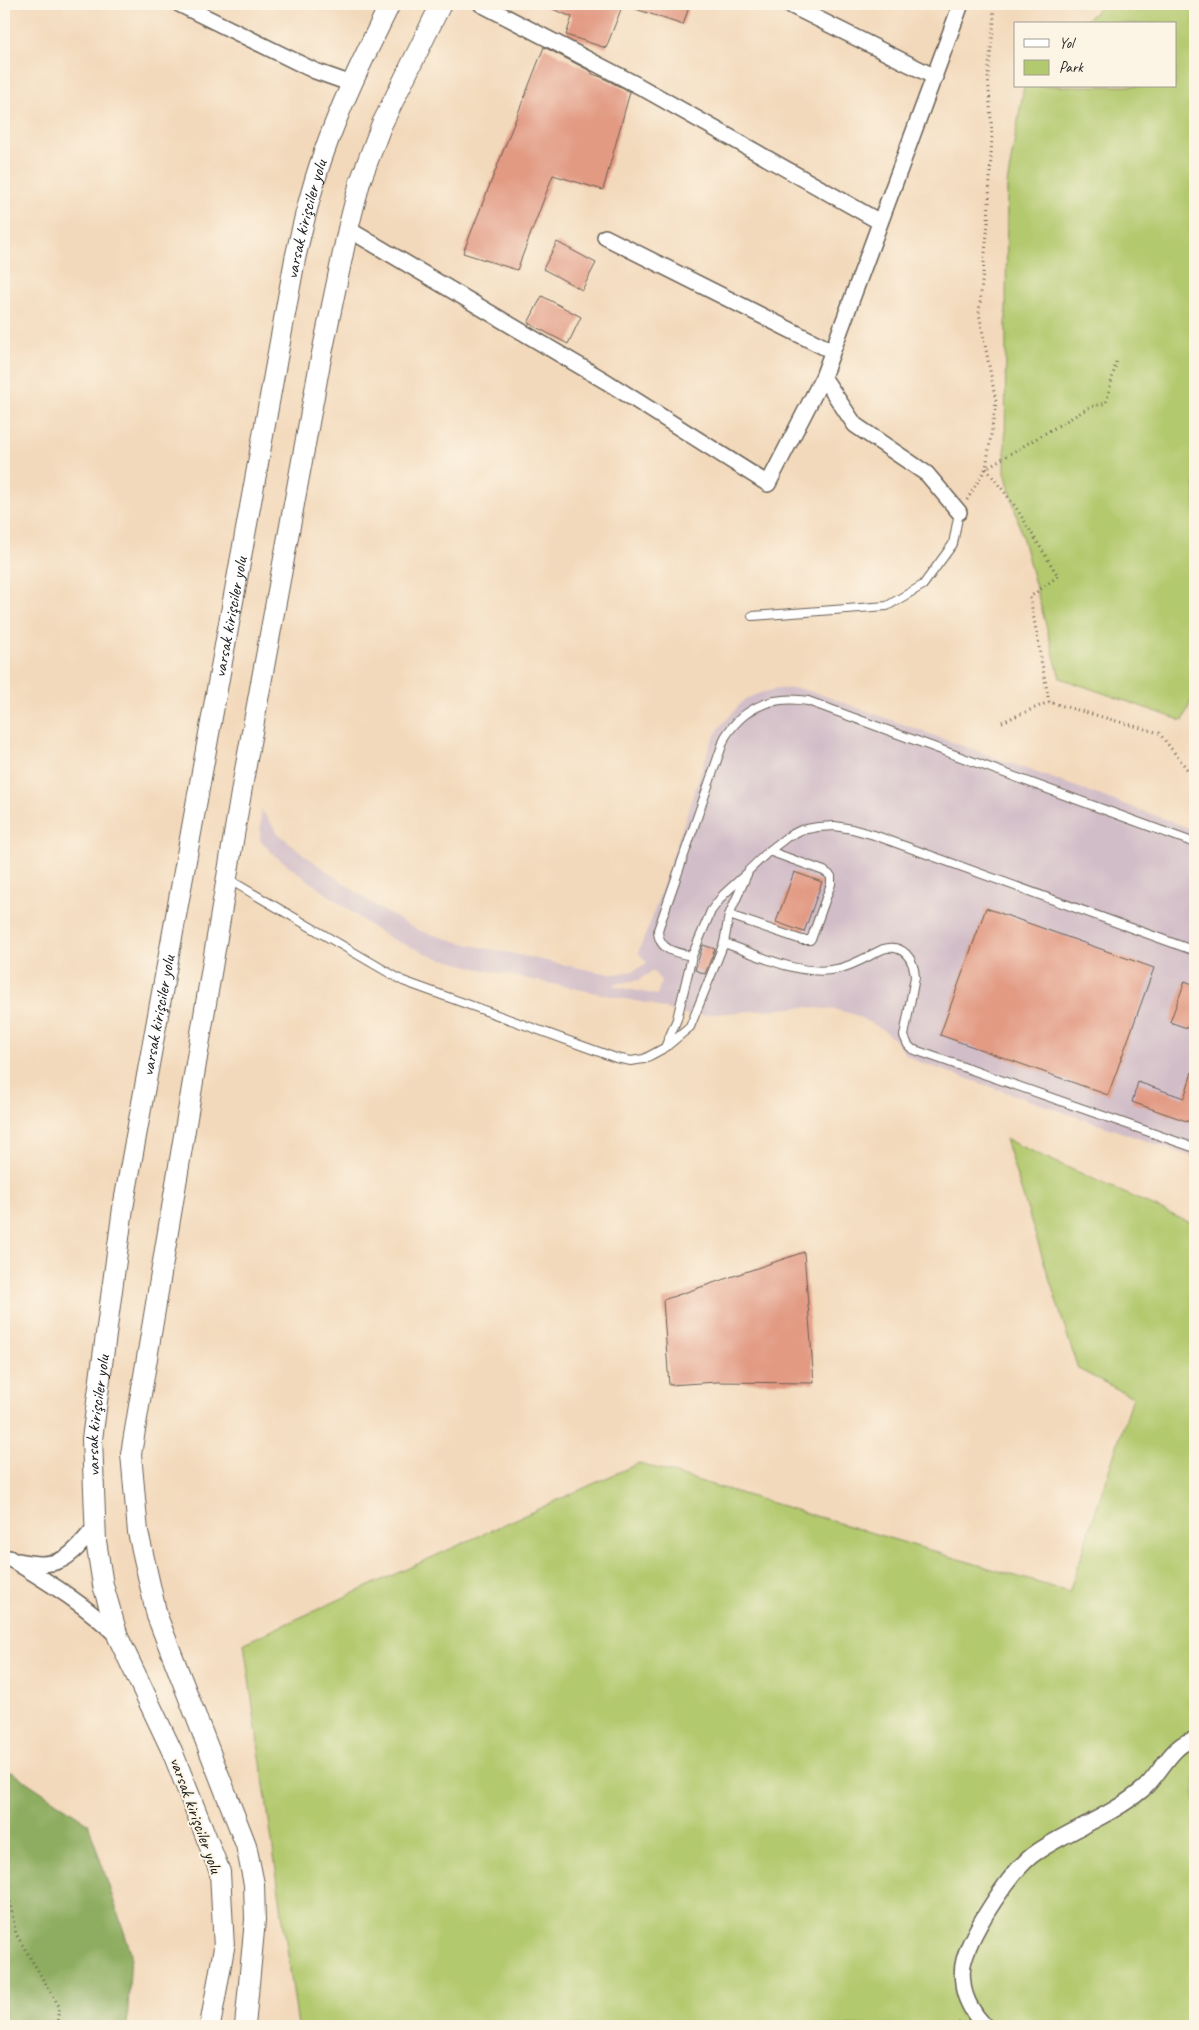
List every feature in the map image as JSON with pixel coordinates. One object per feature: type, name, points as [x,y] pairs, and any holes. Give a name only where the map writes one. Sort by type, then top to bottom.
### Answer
[{"type":"street","points":[[179,4],[315,71],[352,84]]},
{"type":"street","name":"varsak kirişciler yolu","points":[[210,2026],[224,1948],[220,1872],[172,1751],[118,1637],[103,1585],[96,1526],[92,1439],[123,1208],[294,259],[309,199],[323,154],[352,84],[390,4]]},
{"type":"street","name":"varsak kirişciler yolu","points":[[244,2026],[255,1920],[254,1884],[246,1845],[157,1616],[138,1532],[131,1454],[243,781],[320,363],[348,229],[360,182],[381,126],[441,4]]},
{"type":"street","points":[[481,4],[639,86],[880,222]]},
{"type":"street","points":[[788,4],[935,77]]},
{"type":"street","points":[[348,229],[607,382],[768,484],[823,376],[962,4]]},
{"type":"street","points":[[605,238],[832,351]]},
{"type":"street","points":[[823,376],[855,425],[927,474],[959,512]]},
{"type":"street","points":[[6,1557],[33,1564],[58,1563],[74,1553],[96,1526]]},
{"type":"street","points":[[6,1557],[68,1594],[97,1616],[118,1637]]},
{"type":"street","points":[[984,2026],[969,2005],[963,1984],[964,1962],[971,1941],[1019,1866],[1037,1852],[1142,1790],[1158,1774],[1179,1746],[1185,1742],[1195,1740]]},
{"type":"lane","points":[[752,616],[887,606],[922,585],[953,544],[959,512]]},
{"type":"lane","points":[[692,956],[672,951],[661,944],[658,935],[661,921],[726,737],[731,728],[746,712],[779,700],[794,699],[808,701],[1195,842]]},
{"type":"lane","points":[[666,1046],[677,1019],[692,956],[716,902],[769,850],[801,830],[834,826],[852,829],[1195,951]]},
{"type":"lane","points":[[729,915],[802,940],[810,940],[812,938],[831,884],[831,876],[824,871],[769,850]]},
{"type":"lane","points":[[227,878],[403,981],[616,1058],[631,1061],[644,1059],[666,1046],[685,1033],[695,1020],[724,943],[729,915],[749,870]]},
{"type":"lane","points":[[724,943],[788,966],[812,971],[838,969],[883,949],[890,947],[898,948],[910,958],[914,969],[915,977],[904,1036],[912,1049],[1195,1148]]},
{"type":"path","points":[[959,512],[986,468],[996,402],[979,313],[988,223],[992,135],[988,75],[994,21],[993,4]]},
{"type":"path","points":[[986,468],[1090,407],[1106,403],[1117,359]]},
{"type":"path","points":[[986,468],[1015,506],[1058,576],[1030,597],[1049,702]]},
{"type":"path","points":[[1002,722],[1049,702],[1160,733],[1191,774],[1195,776]]},
{"type":"path","points":[[4,1883],[7,1887],[16,1934],[59,2006],[57,2026]]},
{"type":"shaded area","points":[[796,688],[817,693],[1195,830],[1195,1158],[917,1061],[905,1054],[897,1042],[882,1029],[853,1014],[837,1010],[805,1007],[686,1015],[655,1005],[484,970],[435,957],[392,939],[373,928],[274,855],[260,840],[261,809],[278,833],[303,854],[380,909],[420,931],[458,942],[598,972],[615,974],[633,971],[647,963],[638,952],[651,921],[710,745],[719,728],[745,699],[777,689]],"holes":[[[653,971],[661,981],[657,995],[614,986],[614,984],[638,980]]]},
{"type":"green space","points":[[1105,4],[1195,4],[1195,691],[1183,721],[1060,678],[1005,472],[1007,184],[1024,88],[1176,88],[1176,22],[1083,22]]},
{"type":"green space","points":[[1005,1139],[1195,1225],[1195,2026],[298,2026],[244,1643],[639,1463],[1069,1592],[1133,1397],[1078,1369]]},
{"type":"green space","points":[[4,1772],[12,1772],[88,1823],[131,1953],[127,2026],[4,2026]]},
{"type":"building","points":[[540,4],[623,4],[606,48],[566,35],[572,17]]},
{"type":"building","points":[[627,4],[690,4],[683,25],[627,6]]},
{"type":"building","points":[[544,47],[592,72],[592,74],[630,92],[603,190],[553,175],[517,270],[463,253]]},
{"type":"building","points":[[557,242],[596,263],[582,290],[543,269]]},
{"type":"building","points":[[542,296],[581,317],[568,344],[528,323]]},
{"type":"building","points":[[794,872],[822,882],[804,932],[776,922]]},
{"type":"building","points":[[986,908],[1154,968],[1108,1095],[940,1035]]},
{"type":"building","points":[[703,945],[715,949],[705,974],[695,970]]},
{"type":"building","points":[[1185,981],[1195,985],[1195,1031],[1170,1022]]},
{"type":"building","points":[[1192,1072],[1195,1073],[1195,1124],[1132,1102],[1138,1082],[1184,1098]]},
{"type":"building","points":[[804,1252],[814,1383],[717,1382],[669,1385],[663,1300]]}]
